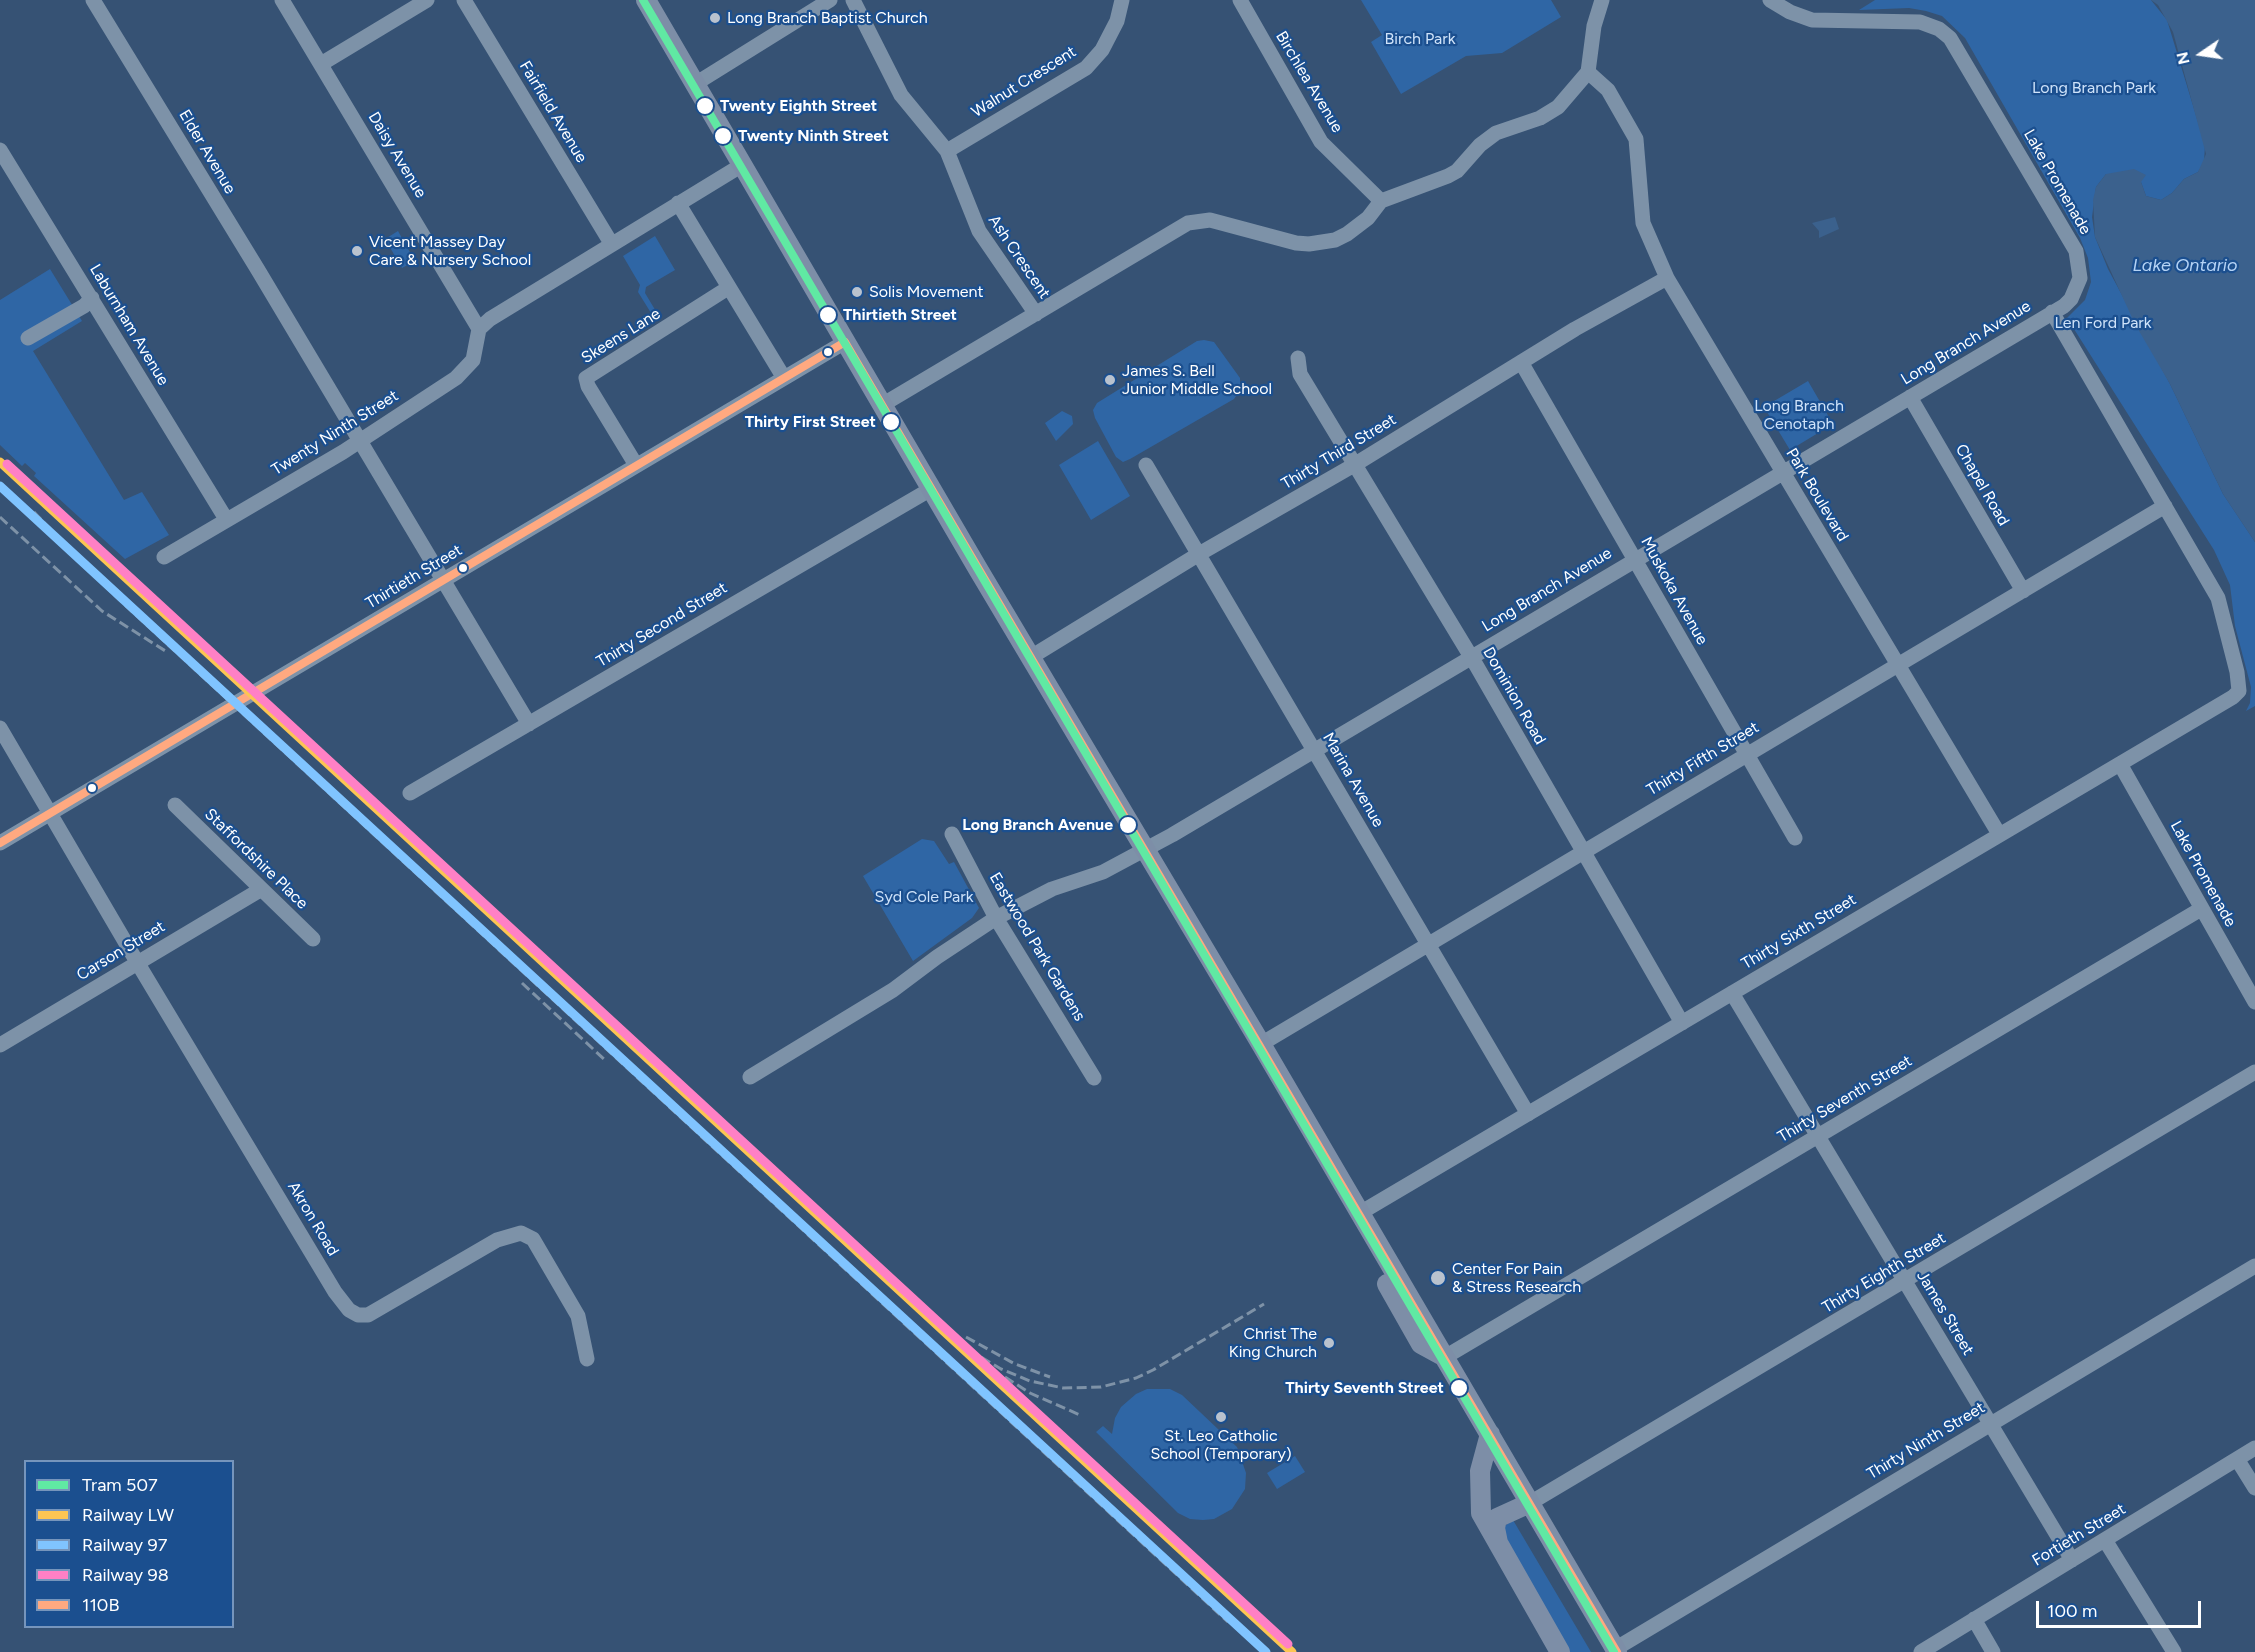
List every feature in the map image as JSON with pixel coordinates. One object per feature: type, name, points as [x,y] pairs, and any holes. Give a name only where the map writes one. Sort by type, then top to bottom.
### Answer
[{"type":"main road","points":[[646,0],[1083,745],[1084,772],[1126,842],[1163,855],[1206,928],[1214,965],[1356,1205],[1356,1231],[1421,1344],[1464,1365],[1512,1447],[1518,1481]]},
{"type":"main road","points":[[1445,1357],[1616,1650]]},
{"type":"main road","points":[[1490,1434],[1480,1471],[1480,1503],[1485,1525],[1560,1652]]},
{"type":"main road","points":[[1501,1551],[1495,1520],[1506,1512],[1530,1503]]},
{"type":"street","name":"Elder Avenue","points":[[93,0],[254,263],[529,724]]},
{"type":"street","name":"Daisy Avenue","points":[[282,0],[479,329]]},
{"type":"street","points":[[321,64],[427,0]]},
{"type":"street","name":"Fairfield Avenue","points":[[464,0],[611,243]]},
{"type":"street","points":[[695,84],[831,0]]},
{"type":"street","name":"Ash Crescent","points":[[853,0],[901,95],[947,151],[975,223],[1036,314]]},
{"type":"street","name":"Walnut Crescent","points":[[947,151],[1086,68],[1102,50],[1117,21],[1122,0]]},
{"type":"street","name":"Birchlea Avenue","points":[[1240,0],[1321,142],[1381,201]]},
{"type":"street","points":[[882,405],[1188,223],[1210,220],[1296,243],[1322,243],[1347,234],[1358,227],[1381,201],[1448,176],[1457,171],[1480,145],[1496,133],[1549,113],[1567,98],[1588,72],[1594,26],[1602,0]]},
{"type":"street","name":"Lake Promenade","points":[[1770,0],[1790,12],[1812,20],[1920,22],[1939,28],[1950,38],[2076,251],[2080,269],[2079,285],[2071,299],[2052,312]]},
{"type":"street","name":"Park Boulevard","points":[[1588,72],[1608,90],[1636,139],[1642,223],[1667,278],[2000,834]]},
{"type":"street","name":"Laburnham Avenue","points":[[2,158],[92,298],[226,519]]},
{"type":"street","points":[[479,329],[490,319],[611,243],[742,165]]},
{"type":"street","points":[[678,203],[784,378]]},
{"type":"street","name":"Thirty Third Street","points":[[1030,657],[1199,554],[1354,465],[1521,362],[1667,278]]},
{"type":"street","name":"Skeens Lane","points":[[636,465],[588,386],[586,378],[728,288]]},
{"type":"street","points":[[27,338],[84,306],[92,298]]},
{"type":"street","points":[[2052,312],[2165,506]]},
{"type":"street","name":"Long Branch Avenue","points":[[750,1077],[893,990],[937,957],[996,918],[1052,889],[1103,872],[1145,850],[2052,312]]},
{"type":"street","name":"Twenty Ninth Street","points":[[164,557],[359,442],[456,378],[473,360],[479,329]]},
{"type":"street","name":"Thirtieth Street","points":[[0,843],[845,342]]},
{"type":"street","name":"Dominion Road","points":[[1298,358],[1300,374],[1471,657],[1682,1023]]},
{"type":"street","name":"Muskoka Avenue","points":[[1521,362],[1635,558],[1745,755],[1795,838]]},
{"type":"street","name":"Chapel Road","points":[[1910,397],[2023,591]]},
{"type":"street","name":"Marina Avenue","points":[[1146,465],[1315,748],[1528,1114]]},
{"type":"street","name":"Thirty Second Street","points":[[410,793],[931,489]]},
{"type":"street","name":"Thirty Fifth Street","points":[[1261,1044],[2165,506]]},
{"type":"street","name":"Thirty Sixth Street","points":[[1356,1205],[1528,1114],[2233,697],[2239,691],[2237,672],[2218,598],[2165,506]]},
{"type":"street","name":"Akron Road","points":[[0,728],[137,962],[335,1292],[349,1310],[358,1315],[368,1315],[497,1240],[521,1233],[532,1239],[578,1316],[587,1359]]},
{"type":"street","name":"Lake Promenade","points":[[2120,764],[2255,1002]]},
{"type":"street","name":"Staffordshire Place","points":[[175,805],[313,939]]},
{"type":"street","name":"Eastwood Park Gardens","points":[[952,834],[996,918],[1094,1078]]},
{"type":"street","name":"Carson Street","points":[[0,1045],[260,890]]},
{"type":"street","name":"Thirty Seventh Street","points":[[1445,1357],[2201,909]]},
{"type":"street","name":"James Street","points":[[1732,993],[2072,1560]]},
{"type":"street","name":"Thirty Eighth Street","points":[[1530,1503],[2255,1072]]},
{"type":"street","name":"Thirty Ninth Street","points":[[1616,1650],[2255,1266]]},
{"type":"street","name":"Fortieth Street","points":[[1921,1652],[2255,1448]]},
{"type":"street","points":[[2237,1459],[2255,1488]]},
{"type":"street","points":[[2105,1540],[2174,1652]]},
{"type":"street","points":[[1974,1619],[1993,1652]]},
{"type":"green space","name":"Birch Park","points":[[1361,0],[1551,0],[1561,17],[1502,53],[1466,56],[1401,94],[1371,42],[1382,35]]},
{"type":"green space","name":"Long Branch Park","points":[[1875,0],[2151,0],[2167,20],[2205,145],[2204,162],[2198,172],[2184,179],[2172,193],[2161,200],[2146,196],[2141,182],[2106,174],[2096,187],[2092,217],[2095,237],[2108,269],[2170,384],[2223,494],[2255,542],[2255,706],[2246,711],[2250,703],[2251,687],[2235,626],[2230,585],[2214,550],[2067,318],[2085,300],[2091,282],[2088,258],[2080,238],[1965,38],[1942,16],[1926,11],[1909,8],[1859,10]]},
{"type":"green space","points":[[398,231],[415,261],[402,268],[385,239]]},
{"type":"green space","points":[[655,236],[675,270],[646,287],[645,293],[660,318],[656,321],[638,292],[640,285],[623,256]]},
{"type":"green space","points":[[50,269],[82,321],[33,351],[124,500],[142,492],[169,535],[125,559],[34,476],[36,473],[25,463],[22,466],[0,445],[0,300]]},
{"type":"green space","points":[[1197,341],[1214,342],[1240,378],[1240,390],[1234,399],[1123,462],[1116,457],[1095,418],[1093,410],[1097,403]]},
{"type":"green space","name":"Long Branch Cenotaph","points":[[1808,381],[1833,424],[1790,450],[1764,407]]},
{"type":"green space","points":[[1062,411],[1072,416],[1073,424],[1056,441],[1045,423]]},
{"type":"green space","points":[[1098,441],[1130,496],[1091,520],[1059,465]]},
{"type":"green space","name":"Syd Cole Park","points":[[922,839],[934,841],[949,864],[954,862],[979,908],[972,918],[913,961],[863,876]]},
{"type":"green space","points":[[1147,1389],[1170,1389],[1182,1395],[1237,1447],[1246,1473],[1245,1489],[1232,1509],[1214,1519],[1203,1520],[1190,1519],[1178,1513],[1096,1432],[1103,1426],[1112,1434],[1115,1418],[1121,1407],[1136,1394]]},
{"type":"green space","points":[[1295,1456],[1305,1472],[1277,1489],[1267,1473]]},
{"type":"green space","points":[[1513,1520],[1591,1652],[1568,1652],[1503,1540],[1503,1527]]},
{"type":"water","name":"Lake Ontario","points":[[2151,0],[2255,0],[2255,542],[2223,494],[2170,384],[2135,324],[2095,237],[2093,200],[2096,187],[2106,174],[2134,169],[2146,175],[2141,182],[2146,196],[2161,200],[2172,193],[2184,179],[2198,172],[2206,154],[2173,32],[2158,5]]},
{"type":"water","points":[[1835,217],[1839,229],[1819,238],[1819,231],[1812,223]]},
{"type":"railway","points":[[34,512],[113,594],[1228,1622]]},
{"type":"railway","points":[[0,517],[102,611],[167,652]]},
{"type":"railway","points":[[522,983],[606,1061]]},
{"type":"railway","points":[[892,1284],[933,1316]]},
{"type":"railway","points":[[969,1350],[1001,1369],[1030,1381],[1063,1388],[1101,1387],[1136,1378],[1153,1370],[1264,1304]]},
{"type":"railway","points":[[925,1314],[974,1353]]},
{"type":"railway","points":[[966,1337],[1015,1364],[1050,1377]]},
{"type":"railway","points":[[1005,1377],[1030,1393],[1080,1415]]},
{"type":"tram line","name":"507","points":[[643,0],[1614,1652]]},
{"type":"rail line","name":"LW","points":[[0,462],[1292,1652]]},
{"type":"rail line","name":"98","points":[[7,464],[1288,1644]]},
{"type":"rail line","name":"97","points":[[0,486],[1266,1652]]},
{"type":"transit line","name":"110B","points":[[0,843],[845,342],[1617,1652]]},
{"type":"place","name":"Long Branch Baptist Church","points":[[715,18]]},
{"type":"place","name":"Twenty Eighth Street","points":[[705,106]]},
{"type":"place","name":"Twenty Ninth Street","points":[[723,136]]},
{"type":"place","name":"Vicent Massey Day Care & Nursery School","points":[[357,251]]},
{"type":"place","name":"Solis Movement","points":[[857,292]]},
{"type":"place","name":"Thirtieth Street","points":[[828,315]]},
{"type":"place","name":"James S. Bell Junior Middle School","points":[[1110,380]]},
{"type":"place","name":"Thirty First Street","points":[[891,422]]},
{"type":"place","name":"Long Branch Avenue","points":[[1128,825]]},
{"type":"place","name":"Center For Pain & Stress Research","points":[[1438,1278]]},
{"type":"place","name":"Christ The King Church","points":[[1329,1343]]},
{"type":"place","name":"Thirty Seventh Street","points":[[1459,1388]]},
{"type":"place","name":"St. Leo Catholic School (Temporary)","points":[[1221,1417]]},
{"type":"park label","name":"Len Ford Park","points":[[2103,323]]}]
